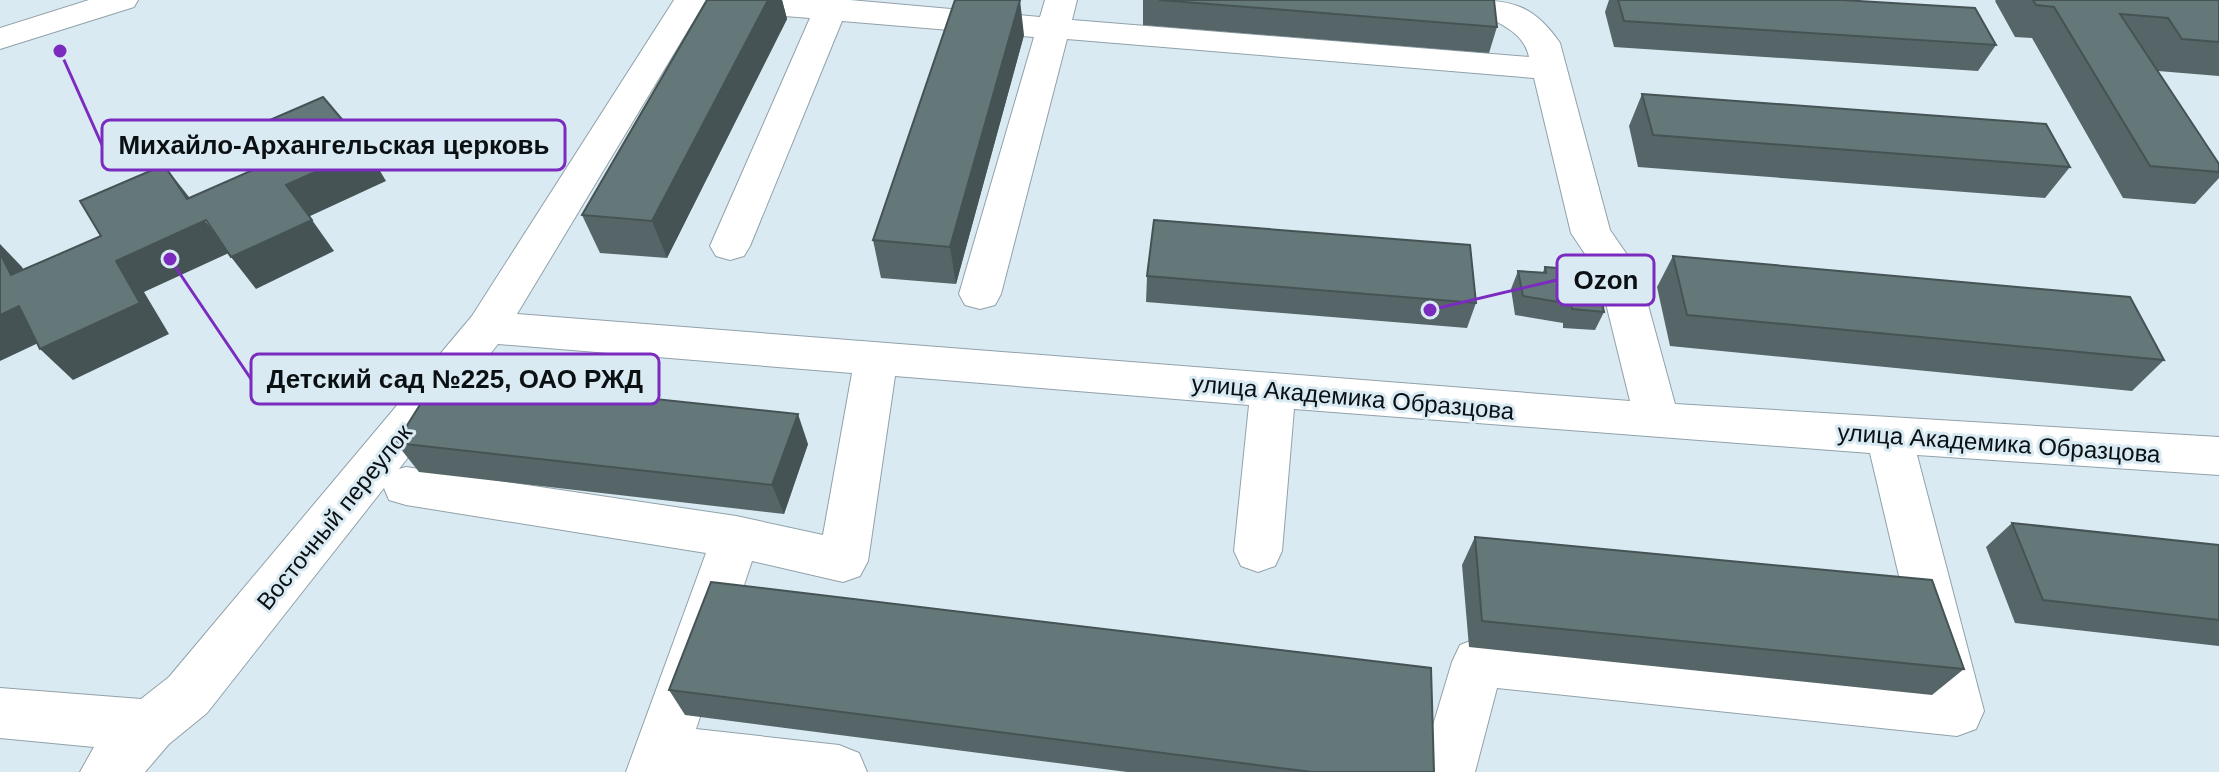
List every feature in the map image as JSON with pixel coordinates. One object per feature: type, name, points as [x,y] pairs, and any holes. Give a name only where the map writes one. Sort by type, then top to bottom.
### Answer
[{"type":"street","points":[[0,39],[122,0]]},
{"type":"street","name":"Восточный переулок","points":[[108,772],[150,726],[188,695],[487,327],[690,0]]},
{"type":"street","points":[[703,0],[1057,14],[1550,69]]},
{"type":"street","points":[[1485,0],[1528,26],[1543,43],[1591,233],[1619,272],[1657,421]]},
{"type":"street","points":[[730,246],[832,5]]},
{"type":"street","points":[[980,294],[1057,14]]},
{"type":"street","name":"улица Академика Образцова","points":[[487,327],[1657,421],[2219,456]]},
{"type":"street","points":[[406,486],[736,537],[843,561],[876,358]]},
{"type":"street","points":[[1258,551],[1273,391]]},
{"type":"street","points":[[1447,772],[1478,662],[1957,711],[1889,436]]},
{"type":"street","points":[[736,537],[657,761],[839,772]]},
{"type":"street","points":[[0,713],[150,726]]},
{"type":"building","points":[[707,0],[768,0],[652,221],[582,215]]},
{"type":"building","points":[[955,0],[1020,0],[950,247],[873,240]]},
{"type":"building","points":[[1159,0],[1494,0],[1497,27]]},
{"type":"building","points":[[1618,0],[1842,0],[1975,8],[1996,45],[1624,21]]},
{"type":"building","points":[[2033,0],[2219,0],[2219,42],[2182,39],[2168,18],[2120,14],[2219,164],[2219,172],[2150,166],[2054,7],[2036,5]]},
{"type":"building","points":[[1642,94],[2046,124],[2070,167],[1653,135]]},
{"type":"building","points":[[323,97],[367,149],[286,185],[312,220],[231,257],[206,220],[116,261],[140,303],[40,349],[19,306],[0,315],[0,253],[11,275],[101,236],[80,201],[164,165],[187,199],[271,162],[247,130]]},
{"type":"building","points":[[1154,220],[1470,245],[1476,303],[1147,276]]},
{"type":"building","points":[[1673,256],[2130,297],[2164,360],[1687,315]]},
{"type":"building","points":[[1545,267],[1595,271],[1604,312],[1572,309],[1571,304],[1523,296],[1518,271],[1546,273]]},
{"type":"building","points":[[438,376],[798,414],[772,485],[396,443]]},
{"type":"building","points":[[2012,523],[2219,545],[2219,620],[2043,600]]},
{"type":"building","points":[[1475,537],[1932,580],[1964,669],[1482,621]]},
{"type":"building","points":[[711,582],[1431,668],[1434,772],[1312,772],[669,690]]},
{"type":"place","name":"Михайло-Архангельская церковь","points":[[60,51]]},
{"type":"place","name":"Детский сад №225, ОАО РЖД","points":[[170,259]]},
{"type":"place","name":"Ozon","points":[[1430,310]]}]
